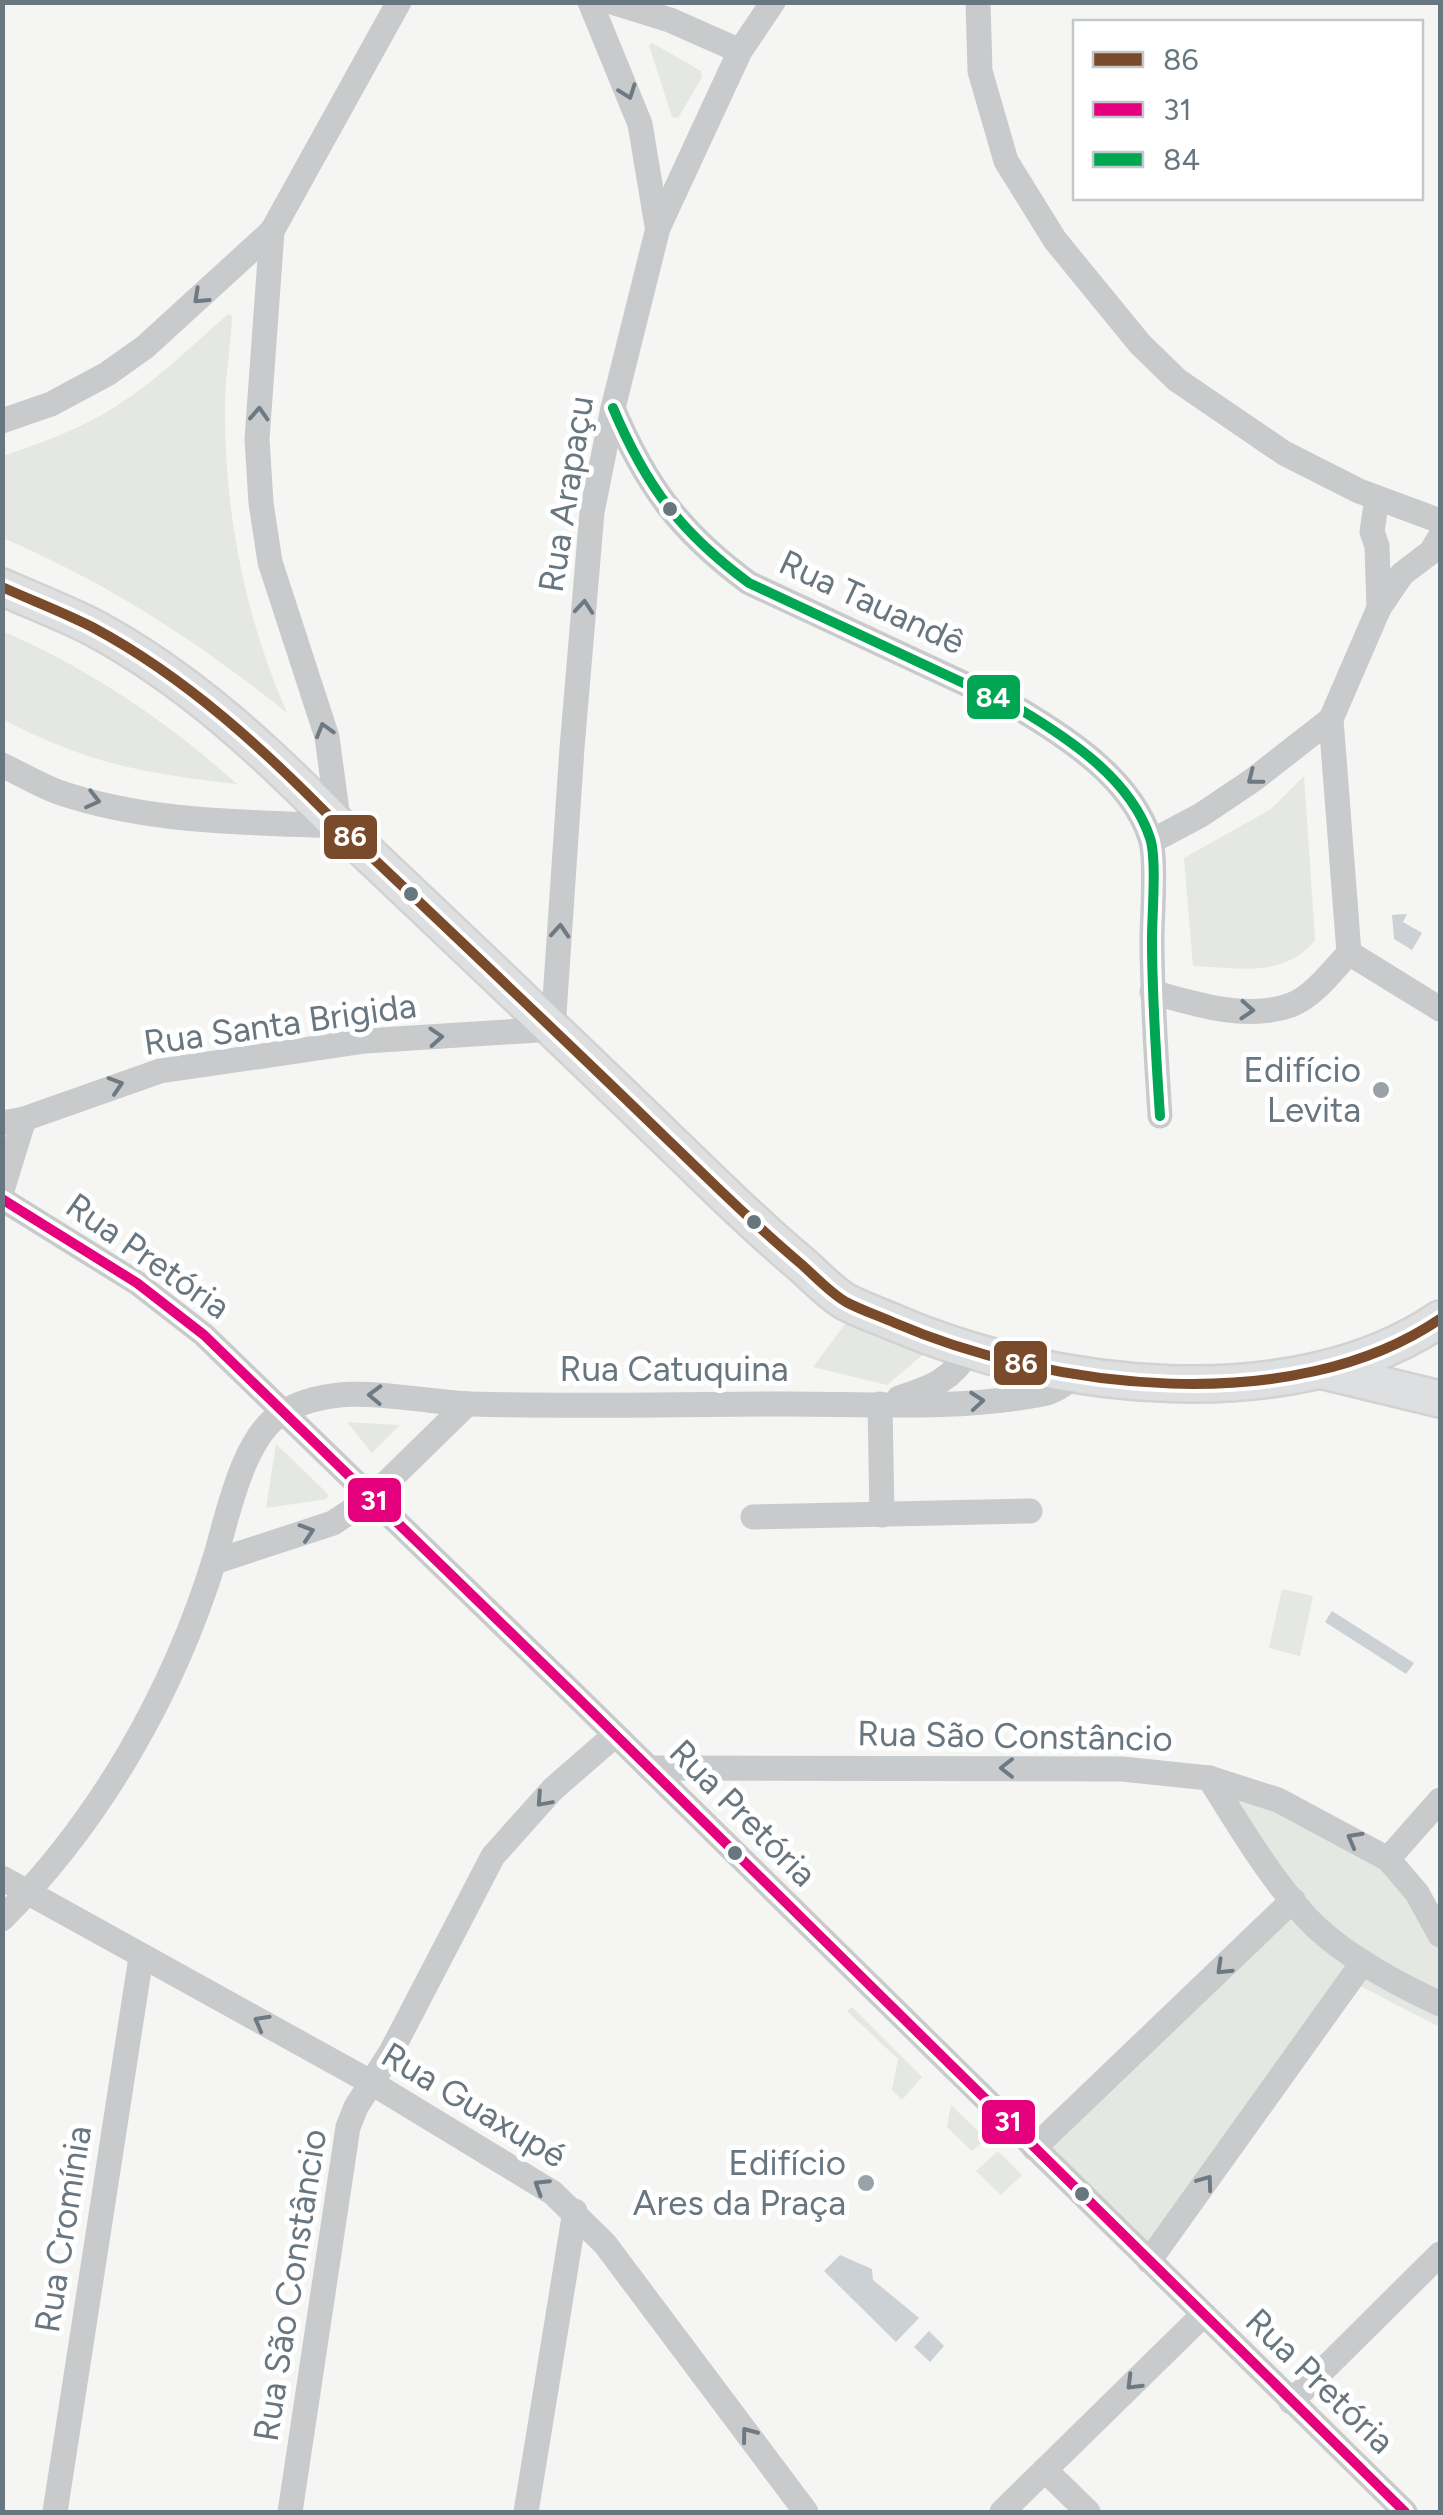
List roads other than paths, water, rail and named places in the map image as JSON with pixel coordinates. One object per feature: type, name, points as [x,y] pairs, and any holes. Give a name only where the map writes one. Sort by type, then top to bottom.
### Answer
[{"type":"main road","points":[[2,587],[94,628],[187,688],[278,763],[764,1233],[845,1301],[937,1341],[969,1350],[1076,1375],[1146,1382],[1211,1382],[1323,1371],[1433,1334]]},
{"type":"main road","points":[[1323,1371],[1440,1399]]},
{"type":"street","points":[[2,421],[51,404],[107,374],[146,346],[272,231],[399,2]]},
{"type":"street","points":[[590,2],[640,124],[658,228]]},
{"type":"street","points":[[612,2],[670,20],[740,51]]},
{"type":"street","name":"Rua Arapaçu","points":[[553,1029],[592,512],[613,408],[658,228],[740,51],[773,2]]},
{"type":"street","points":[[978,2],[980,70],[1006,161],[1055,240],[1140,344],[1177,380],[1284,453],[1377,498],[1440,521]]},
{"type":"street","points":[[2,765],[58,792],[141,812],[195,820],[339,826],[327,736],[270,562],[260,503],[257,439],[272,231]]},
{"type":"street","name":"Rua Tauandê","points":[[613,408],[635,461],[669,510],[709,554],[749,582],[1022,710],[1062,735],[1104,770],[1134,808],[1152,840]]},
{"type":"street","points":[[1377,498],[1372,532],[1378,546],[1379,608]]},
{"type":"street","points":[[1152,992],[1196,1004],[1264,1011],[1293,1004],[1316,988],[1349,953],[1331,719],[1379,608],[1402,574],[1432,552],[1440,537]]},
{"type":"street","points":[[1378,546],[1400,557],[1420,558]]},
{"type":"street","points":[[1160,1116],[1152,992],[1152,840],[1240,789],[1331,719]]},
{"type":"street","points":[[1349,953],[1440,1009]]},
{"type":"street","name":"Rua Santa Brigida","points":[[2,1190],[14,1121],[160,1071],[366,1042],[553,1029]]},
{"type":"street","name":"Rua Pretória","points":[[2,1199],[137,1283],[204,1334],[1405,2512]]},
{"type":"street","name":"Rua Catuquina","points":[[880,1404],[950,1377],[969,1350]]},
{"type":"street","name":"Rua Catuquina","points":[[284,1412],[332,1396],[372,1393],[468,1404],[934,1405],[1038,1395],[1060,1389],[1076,1375]]},
{"type":"street","points":[[214,1562],[332,1524],[372,1497],[468,1404]]},
{"type":"street","points":[[880,1404],[882,1515]]},
{"type":"street","points":[[2,1918],[62,1854],[116,1776],[166,1682],[214,1562],[233,1493],[258,1437],[284,1412]]},
{"type":"street","points":[[753,1517],[1030,1510]]},
{"type":"street","name":"Rua São Constâncio","points":[[290,2512],[348,2127],[493,1856],[554,1789],[615,1735]]},
{"type":"street","name":"Rua São Constâncio","points":[[648,1768],[1122,1769],[1209,1778],[1278,1800],[1388,1858],[1417,1893],[1440,1935]]},
{"type":"street","points":[[1209,1778],[1253,1846],[1308,1919],[1385,1978],[1440,2004]]},
{"type":"street","points":[[1388,1858],[1440,1800]]},
{"type":"street","name":"Rua Guaxupé","points":[[2,1878],[372,2082],[553,2193],[605,2244],[806,2512]]},
{"type":"street","points":[[1034,2148],[1293,1900]]},
{"type":"street","name":"Rua Cromínia","points":[[55,2512],[141,1956]]},
{"type":"street","points":[[1149,2261],[1363,1962]]},
{"type":"street","points":[[526,2512],[575,2211]]},
{"type":"street","points":[[1291,2402],[1440,2254]]},
{"type":"street","points":[[1002,2512],[1203,2314]]},
{"type":"street","points":[[1045,2470],[1088,2512]]},
{"type":"place","name":"Edifício Levita","points":[[1381,1090]]},
{"type":"place","name":"Edifício Ares da Praça","points":[[866,2183]]}]
